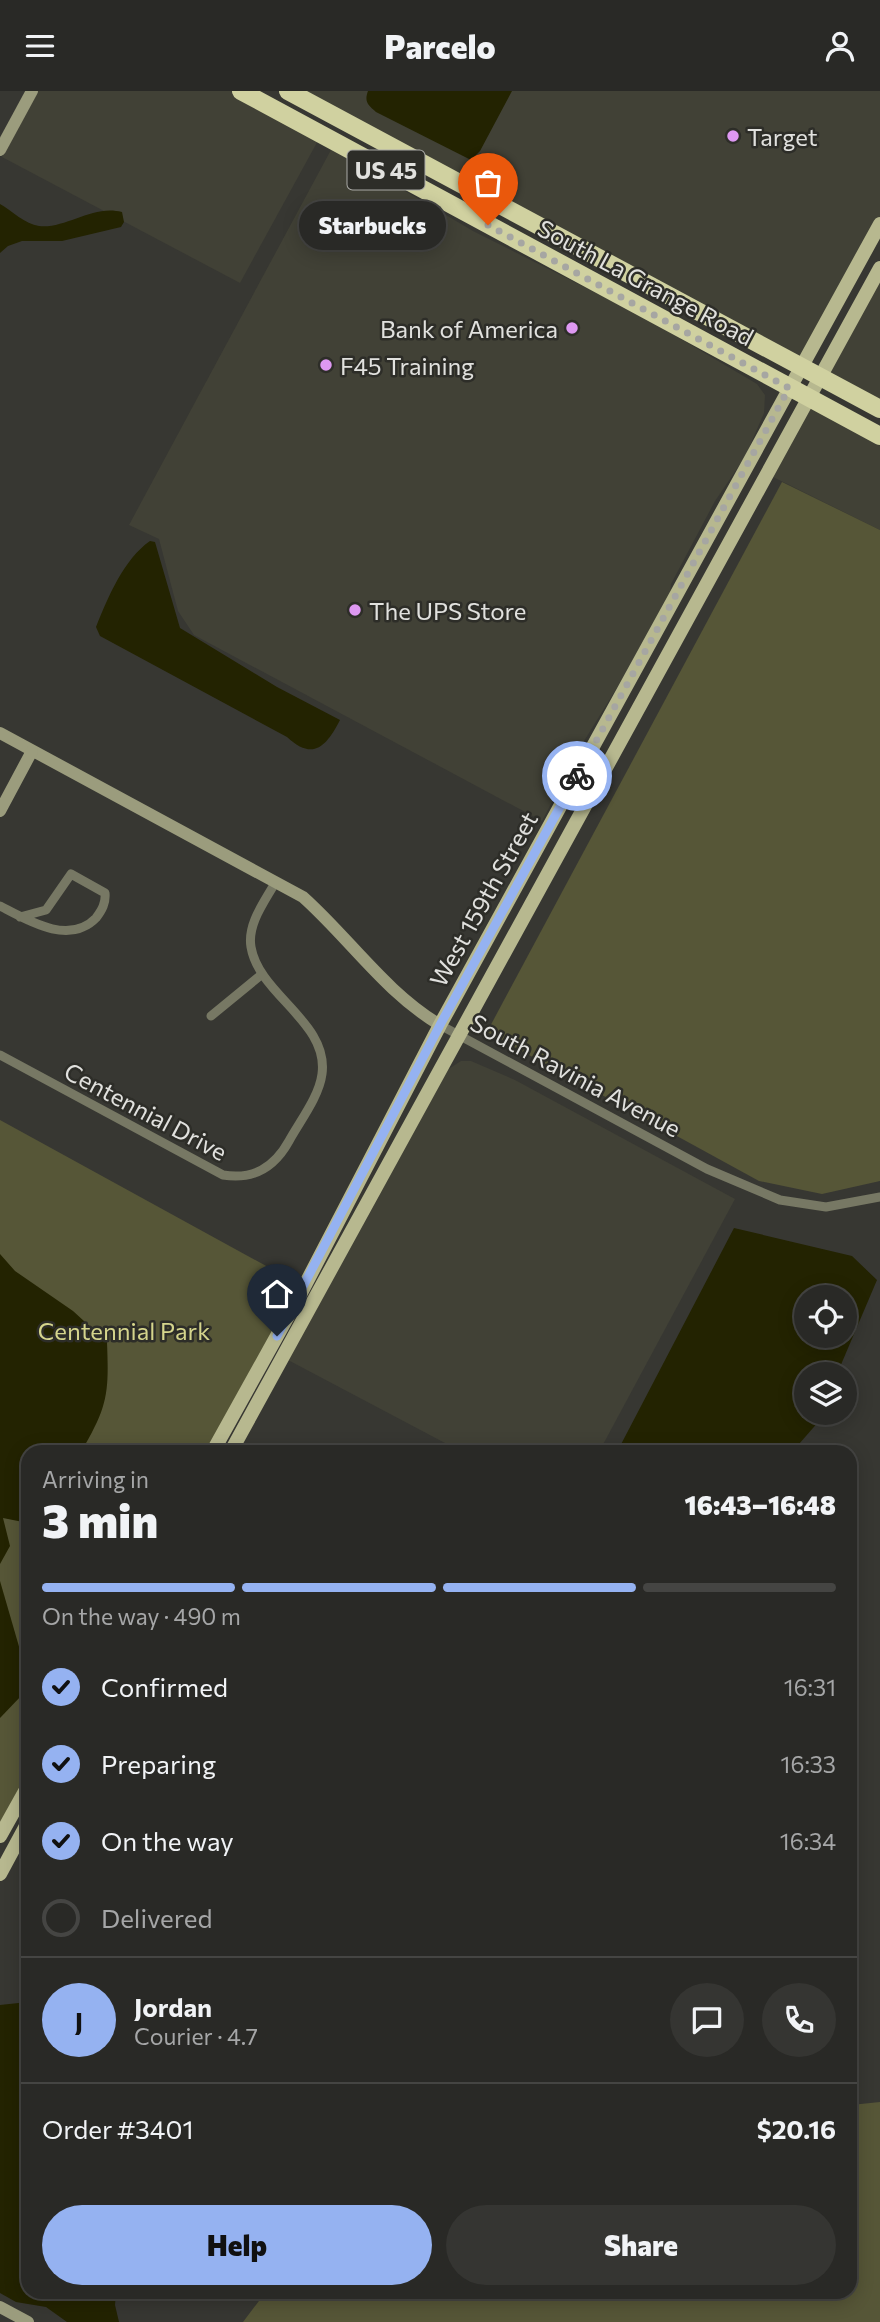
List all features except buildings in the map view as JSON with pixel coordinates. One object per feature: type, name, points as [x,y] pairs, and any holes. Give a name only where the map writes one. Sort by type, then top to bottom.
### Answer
[{"type":"highway","name":"South La Grange Road","points":[[241,91],[880,436]]},
{"type":"highway","name":"South La Grange Road","points":[[288,91],[880,409]]},
{"type":"main road","name":"West 159th Street","points":[[216,1445],[303,1289],[440,1025],[880,224]]},
{"type":"main road","name":"West 159th Street","points":[[234,1445],[461,1037],[880,268]]},
{"type":"main road","points":[[0,1836],[21,1798]]},
{"type":"main road","points":[[1,1869],[21,1834]]},
{"type":"street","points":[[0,151],[32,91]]},
{"type":"street","name":"South Ravinia Avenue","points":[[0,733],[303,897],[333,924],[394,993],[440,1025],[707,1169],[780,1200],[826,1207],[880,1197]]},
{"type":"street","points":[[0,811],[32,751]]},
{"type":"street","points":[[0,906],[20,917],[51,930],[79,929],[97,916],[105,904],[105,893],[71,874],[46,910],[20,917]]},
{"type":"street","points":[[211,1016],[261,975],[250,943],[251,929],[275,883]]},
{"type":"street","name":"Centennial Drive","points":[[0,1055],[223,1175],[247,1176],[261,1172],[276,1161],[318,1088],[322,1074],[316,1043],[261,975]]},
{"type":"street","points":[[0,2307],[28,2322]]},
{"type":"shaded area","points":[[37,91],[232,91],[320,137],[240,283],[2,157]]},
{"type":"shaded area","points":[[293,91],[880,91],[880,217],[799,363]]},
{"type":"shaded area","points":[[368,91],[512,91],[480,151],[471,160],[376,112],[366,98]]},
{"type":"shaded area","points":[[332,148],[473,231],[642,316],[757,384],[765,395],[764,413],[745,457],[715,501],[639,652],[584,741],[542,821],[194,635],[178,611],[159,539],[129,525]]},
{"type":"shaded area","points":[[0,204],[24,220],[39,226],[59,224],[111,210],[122,212],[124,222],[121,227],[62,241],[22,241],[8,246],[0,253]]},
{"type":"shaded area","points":[[880,272],[880,406],[824,376]]},
{"type":"shaded area","points":[[810,402],[880,439],[880,530],[769,475]]},
{"type":"shaded area","points":[[150,541],[155,542],[180,628],[277,687],[340,720],[324,744],[318,748],[304,748],[100,636],[96,627],[112,591],[132,558]]},
{"type":"shaded area","points":[[461,1061],[471,1061],[515,1080],[735,1199],[603,1445],[449,1445],[288,1360],[447,1070]]},
{"type":"shaded area","points":[[734,1228],[852,1256],[877,1280],[857,1327],[857,1285],[794,1285],[794,1348],[848,1348],[842,1362],[794,1362],[794,1425],[816,1425],[798,1445],[621,1445]]},
{"type":"shaded area","points":[[0,1254],[15,1271],[73,1311],[107,1342],[108,1375],[102,1411],[85,1445],[21,1445],[21,1522],[3,1518],[10,1546],[0,1564]]},
{"type":"shaded area","points":[[0,1581],[20,1650],[21,1696],[0,1718]]},
{"type":"shaded area","points":[[21,2003],[21,2299],[116,2299],[119,2322],[67,2322],[46,2307],[16,2302],[0,2293],[0,2005]]},
{"type":"green space","points":[[782,482],[880,530],[880,1181],[822,1194],[759,1181],[487,1032]]},
{"type":"green space","name":"Centennial Park","points":[[0,1120],[299,1284],[211,1445],[21,1445],[21,1787],[0,1825]]},
{"type":"green space","points":[[880,2102],[880,2322],[243,2322],[260,2299],[857,2299],[857,2104]]},
{"type":"way so far","points":[[488,225],[789,388],[577,776]]},
{"type":"place","name":"Target","points":[[733,136]]},
{"type":"place","name":"Starbucks","points":[[488,225]]},
{"type":"place","name":"Bank of America","points":[[572,328]]},
{"type":"place","name":"F45 Training","points":[[326,365]]},
{"type":"place","name":"The UPS Store","points":[[355,610]]},
{"type":"route","points":[[277,1336],[440,1025],[577,776]]}]
